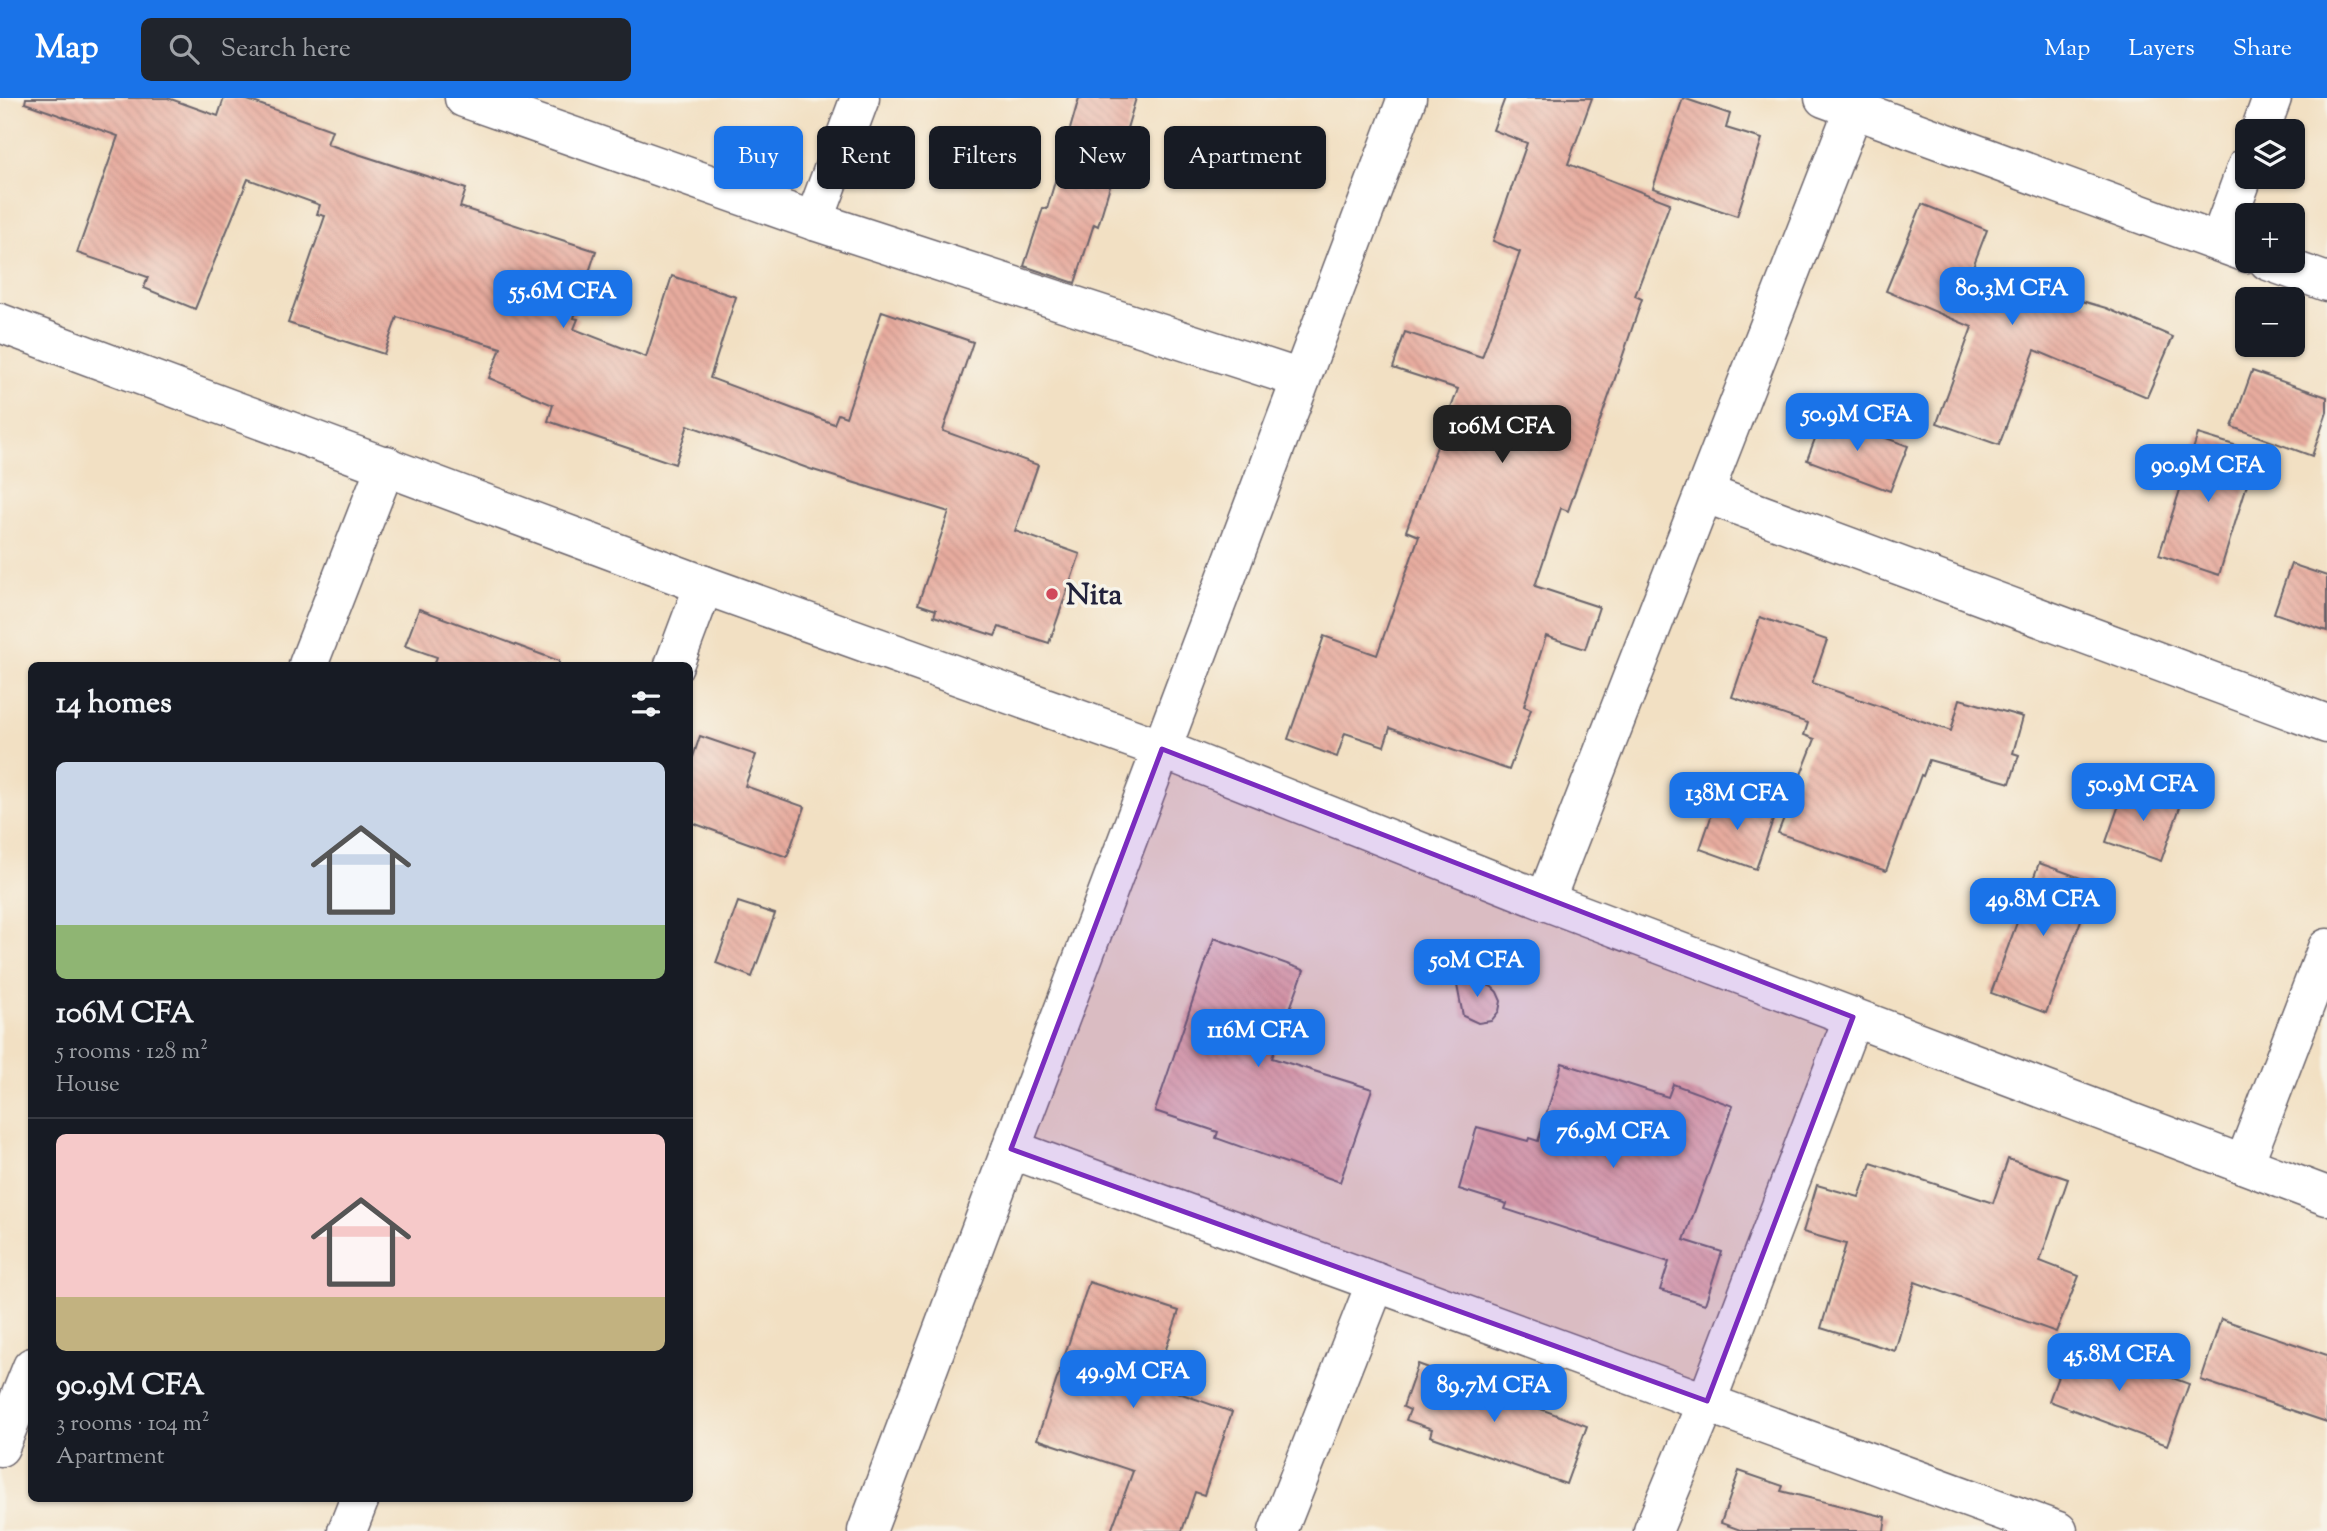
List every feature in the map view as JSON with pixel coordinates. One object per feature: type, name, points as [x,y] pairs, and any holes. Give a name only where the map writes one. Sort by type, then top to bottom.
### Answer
[{"type":"street","points":[[464,98],[814,221],[1301,379]]},
{"type":"street","points":[[814,221],[860,98]]},
{"type":"street","points":[[867,1531],[1407,98]]},
{"type":"street","points":[[2264,119],[2272,98]]},
{"type":"street","points":[[1545,901],[1704,493],[1845,102],[2233,248],[2243,189]]},
{"type":"street","points":[[2302,273],[2327,282]]},
{"type":"street","points":[[0,323],[704,585],[1162,749],[1545,901],[2327,1196]]},
{"type":"street","points":[[309,662],[386,465]]},
{"type":"street","points":[[1704,493],[2327,724]]},
{"type":"street","points":[[675,662],[704,585]]},
{"type":"street","points":[[2244,1164],[2327,948]]},
{"type":"street","points":[[1653,1531],[1706,1401],[1853,1017]]},
{"type":"street","points":[[1011,1149],[2058,1531]]},
{"type":"street","points":[[1278,1531],[1377,1282]]},
{"type":"street","points":[[0,1447],[28,1377]]},
{"type":"street","points":[[347,1531],[358,1502]]},
{"type":"highlighted area","points":[[1162,749],[1853,1017],[1707,1401],[1011,1149]]},
{"type":"building","points":[[26,98],[168,98],[218,116],[224,98],[242,98],[332,130],[327,144],[466,189],[460,207],[596,251],[574,318],[578,319],[574,329],[646,357],[672,276],[736,297],[710,378],[834,424],[838,414],[846,417],[882,311],[973,342],[943,431],[1038,465],[1015,531],[1080,554],[1049,643],[999,627],[995,636],[934,616],[936,610],[918,604],[949,512],[810,469],[688,425],[675,464],[548,421],[553,405],[489,378],[501,348],[397,317],[384,354],[288,323],[325,216],[317,214],[320,205],[248,179],[195,309],[144,288],[148,277],[77,253],[118,136],[25,103]]},
{"type":"building","points":[[1079,98],[1136,98],[1128,126],[1071,126]]},
{"type":"building","points":[[1505,98],[1592,98],[1568,164],[1670,203],[1635,296],[1642,299],[1610,393],[1568,511],[1561,508],[1535,586],[1599,607],[1585,649],[1546,636],[1524,706],[1531,709],[1509,770],[1390,728],[1384,746],[1345,733],[1337,757],[1288,739],[1324,636],[1377,655],[1419,536],[1406,531],[1458,389],[1393,368],[1405,332],[1482,357],[1520,252],[1493,241],[1527,143],[1493,130]]},
{"type":"building","points":[[1683,98],[1730,114],[1726,128],[1762,139],[1737,216],[1653,188]]},
{"type":"building","points":[[1055,181],[1055,189],[1109,189],[1098,226],[1094,224],[1075,283],[1024,266],[1043,208],[1047,209]]},
{"type":"building","points":[[1922,204],[1987,230],[1972,269],[2106,308],[2173,337],[2147,397],[2035,350],[1999,445],[1937,423],[1972,327],[1886,291]]},
{"type":"building","points":[[2252,371],[2327,397],[2327,412],[2312,456],[2232,427]]},
{"type":"building","points":[[1824,415],[1908,446],[1890,491],[1807,460]]},
{"type":"building","points":[[2198,434],[2257,452],[2219,575],[2159,555]]},
{"type":"building","points":[[2291,564],[2327,576],[2327,631],[2274,613]]},
{"type":"building","points":[[419,609],[559,662],[435,662],[437,657],[405,646]]},
{"type":"building","points":[[1760,617],[1827,640],[1812,683],[1951,731],[1960,699],[2023,717],[2013,753],[2019,755],[2010,783],[1929,760],[1886,871],[1778,833],[1815,739],[1804,735],[1808,723],[1732,697]]},
{"type":"building","points":[[700,736],[756,755],[745,786],[805,807],[787,857],[693,823],[693,757]]},
{"type":"building","points":[[2126,785],[2181,804],[2161,861],[2106,842]]},
{"type":"building","points":[[1719,794],[1775,814],[1756,869],[1700,849]]},
{"type":"building","points":[[2039,863],[2095,883],[2046,1013],[1991,993]]},
{"type":"building","points":[[738,902],[775,914],[752,977],[716,963]]},
{"type":"building","points":[[1214,938],[1304,970],[1272,1058],[1372,1089],[1340,1182],[1216,1138],[1218,1132],[1155,1111]]},
{"type":"building","points":[[1454,970],[1492,987],[1497,992],[1501,1001],[1499,1011],[1491,1021],[1478,1023],[1463,1016]]},
{"type":"building","points":[[1562,1063],[1668,1097],[1673,1084],[1733,1106],[1684,1240],[1722,1252],[1705,1304],[1660,1290],[1669,1262],[1505,1209],[1507,1204],[1459,1189],[1477,1127],[1528,1141],[1529,1138],[1538,1141]]},
{"type":"building","points":[[2008,1159],[2068,1179],[2040,1261],[2079,1276],[2056,1332],[1915,1282],[1895,1351],[1821,1328],[1846,1244],[1803,1232],[1817,1185],[1859,1197],[1871,1163],[1993,1203]]},
{"type":"building","points":[[1089,1282],[1179,1311],[1154,1384],[1232,1412],[1204,1495],[1195,1492],[1182,1531],[1111,1531],[1133,1471],[1037,1439]]},
{"type":"building","points":[[2221,1319],[2327,1355],[2327,1422],[2201,1380]]},
{"type":"building","points":[[2071,1341],[2189,1384],[2167,1445],[2049,1401]]},
{"type":"building","points":[[1418,1364],[1587,1426],[1566,1484],[1430,1436],[1432,1429],[1406,1420],[1410,1410],[1403,1407]]},
{"type":"building","points":[[1739,1471],[1783,1486],[1781,1491],[1886,1517],[1884,1531],[1743,1531],[1721,1523]]},
{"type":"place","name":"Nita","points":[[1052,594]]}]
